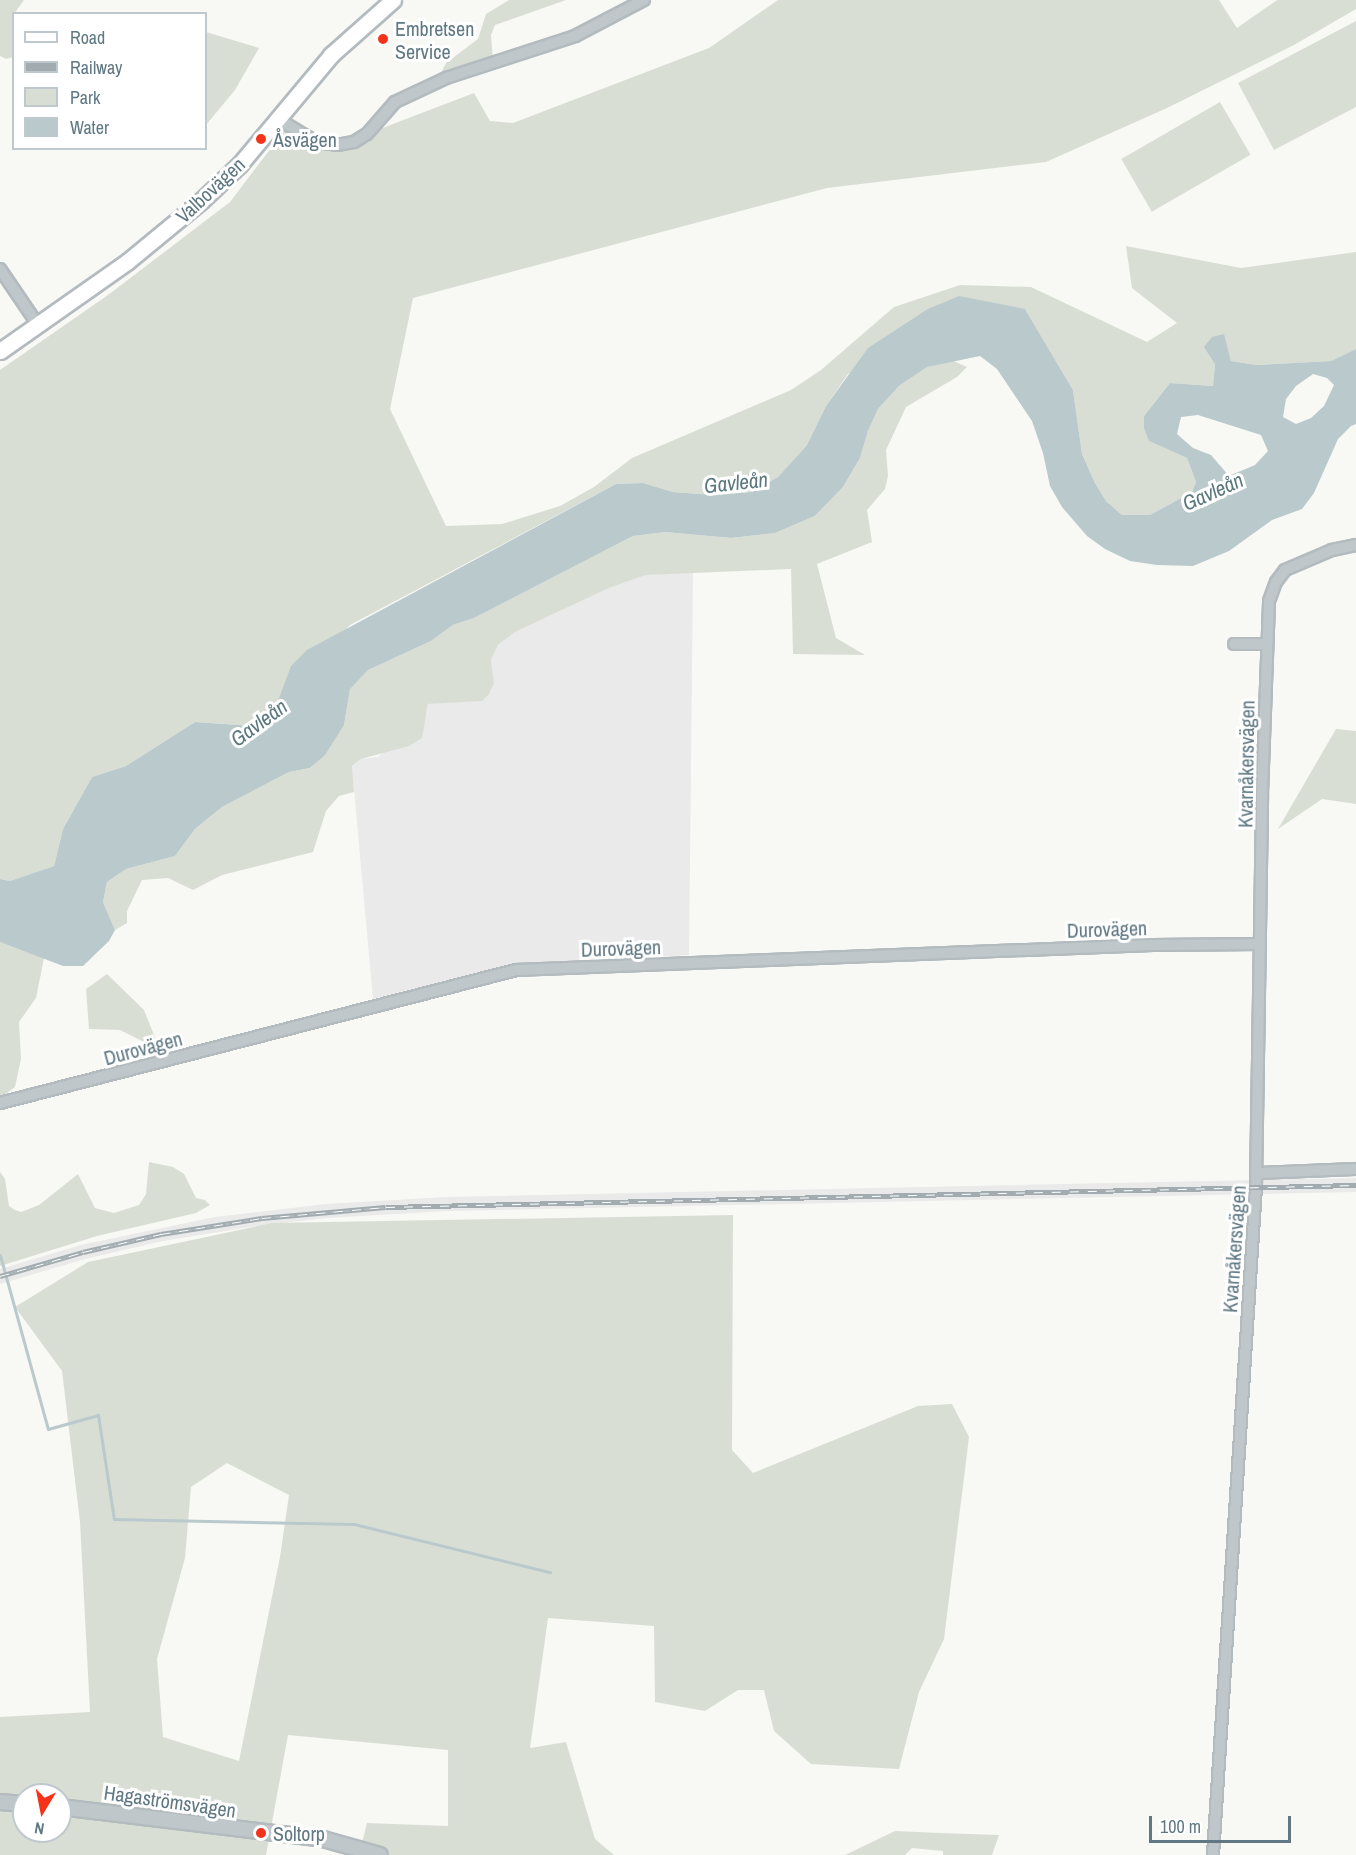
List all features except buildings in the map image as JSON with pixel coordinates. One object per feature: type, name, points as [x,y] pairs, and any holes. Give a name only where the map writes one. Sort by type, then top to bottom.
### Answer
[{"type":"main road","name":"Valbovägen","points":[[0,351],[128,261],[187,214],[240,164],[331,55],[391,1]]},
{"type":"street","points":[[278,119],[316,142],[337,145],[354,142],[367,134],[395,102],[446,78],[575,36],[644,0]]},
{"type":"street","points":[[0,269],[38,325]]},
{"type":"street","name":"Kvarnåkersvägen","points":[[1213,1855],[1257,1173],[1260,944],[1269,601],[1275,582],[1285,570],[1323,553],[1356,545]]},
{"type":"street","points":[[1234,644],[1267,645]]},
{"type":"street","name":"Durovägen","points":[[0,1103],[516,970],[1131,946],[1260,944]]},
{"type":"street","points":[[1257,1173],[1356,1170]]},
{"type":"street","name":"Hagaströmsvägen","points":[[72,1808],[323,1839],[380,1855]]},
{"type":"shaded area","points":[[693,572],[689,955],[505,966],[373,999],[352,767],[361,759],[378,757],[427,713],[428,704],[482,700],[494,683],[491,660],[498,645],[515,632],[609,588],[646,575]]},
{"type":"shaded area","points":[[1356,1178],[1356,1192],[447,1211],[327,1218],[263,1225],[163,1241],[85,1259],[0,1284],[0,1269],[81,1245],[215,1217],[326,1204],[447,1197]]},
{"type":"green space","points":[[0,0],[24,0],[15,12],[12,12],[12,57],[6,59],[0,56]]},
{"type":"green space","points":[[509,0],[566,0],[495,25],[491,35],[493,61],[443,77],[442,71],[446,63],[478,39],[486,14]]},
{"type":"green space","points":[[778,0],[1219,0],[1237,28],[1277,0],[1356,0],[1356,9],[1294,45],[1167,108],[1046,162],[827,188],[413,298],[390,409],[446,526],[502,524],[560,506],[594,487],[632,458],[791,390],[821,370],[894,307],[960,285],[1031,287],[1147,342],[1177,323],[1132,288],[1126,246],[1241,268],[1356,252],[1356,349],[1331,361],[1257,365],[1231,361],[1223,334],[1215,364],[1213,386],[1170,383],[1144,416],[1149,441],[1187,458],[1196,482],[1192,492],[1150,515],[1122,515],[1106,501],[1095,483],[1082,454],[1073,390],[1025,309],[848,374],[826,406],[807,445],[778,477],[752,492],[713,495],[673,492],[643,483],[616,484],[350,625],[282,695],[272,717],[253,726],[195,722],[126,766],[92,777],[63,829],[54,866],[10,881],[0,879],[0,370],[108,295],[230,202],[290,123],[311,132],[332,137],[359,137],[474,93],[490,121],[513,123],[709,48]]},
{"type":"green space","points":[[1356,21],[1356,107],[1274,150],[1238,83]]},
{"type":"green space","points":[[207,32],[259,48],[235,90],[207,124]]},
{"type":"green space","points":[[1220,102],[1250,155],[1152,212],[1121,159]]},
{"type":"green space","points":[[951,360],[967,367],[957,377],[906,407],[886,450],[888,476],[885,489],[867,510],[872,542],[817,564],[836,638],[865,655],[793,654],[791,569],[646,575],[609,588],[515,632],[498,645],[491,660],[494,683],[489,694],[482,701],[428,704],[422,738],[409,746],[361,759],[352,766],[354,792],[339,796],[326,811],[313,852],[222,875],[193,890],[168,878],[142,880],[127,911],[127,923],[115,930],[103,902],[107,882],[126,869],[175,856],[195,829],[222,807],[289,772],[311,768],[344,725],[350,688],[368,670],[431,641],[453,625],[474,618],[633,536],[665,532],[731,538],[775,533],[815,516],[843,487],[860,458],[868,431],[878,409],[899,386],[927,367]]},
{"type":"green space","points":[[1336,729],[1356,731],[1356,804],[1322,799],[1278,829]]},
{"type":"green space","points":[[0,942],[44,958],[36,998],[19,1022],[21,1059],[15,1087],[0,1098]]},
{"type":"green space","points":[[107,974],[144,1010],[160,1050],[120,1030],[89,1029],[86,989]]},
{"type":"green space","points":[[149,1162],[173,1167],[184,1174],[196,1198],[205,1200],[210,1205],[196,1213],[97,1236],[0,1266],[0,1172],[5,1179],[9,1206],[15,1210],[21,1212],[39,1205],[78,1174],[95,1208],[114,1213],[139,1205],[146,1194]]},
{"type":"green space","points":[[733,1215],[732,1450],[753,1473],[918,1406],[952,1404],[969,1437],[944,1639],[919,1692],[899,1769],[811,1764],[774,1731],[764,1690],[738,1690],[705,1711],[655,1702],[654,1626],[548,1618],[530,1748],[566,1742],[595,1839],[614,1855],[359,1855],[367,1823],[448,1826],[448,1750],[288,1735],[266,1855],[0,1855],[0,1717],[90,1712],[80,1522],[62,1371],[15,1307],[88,1262],[272,1223]],"holes":[[[227,1463],[289,1495],[280,1557],[239,1761],[163,1737],[157,1659],[185,1558],[191,1487]]]},
{"type":"green space","points":[[895,1831],[999,1835],[992,1855],[943,1855],[943,1851],[912,1848],[905,1855],[845,1855]]},
{"type":"water","name":"Gavleån","points":[[959,296],[1025,309],[1073,390],[1082,454],[1095,483],[1106,501],[1122,515],[1150,515],[1192,492],[1196,482],[1187,458],[1149,441],[1144,428],[1144,416],[1170,383],[1213,386],[1215,364],[1204,347],[1212,337],[1224,334],[1231,361],[1257,365],[1331,361],[1356,349],[1356,424],[1338,439],[1314,493],[1302,509],[1272,520],[1229,551],[1193,566],[1157,565],[1130,561],[1105,549],[1087,536],[1062,507],[1050,486],[1043,453],[1032,421],[997,369],[980,356],[927,367],[899,386],[878,409],[868,431],[860,458],[843,487],[815,516],[775,533],[731,538],[665,532],[633,536],[474,618],[453,625],[431,641],[368,670],[350,689],[344,725],[325,755],[310,768],[289,772],[222,807],[195,829],[175,856],[126,869],[107,882],[103,902],[115,930],[109,941],[83,966],[63,966],[0,942],[0,879],[10,881],[54,866],[63,829],[92,777],[126,766],[195,722],[253,726],[272,717],[291,666],[307,650],[616,484],[643,483],[673,492],[713,495],[752,492],[778,477],[807,445],[826,406],[868,348],[928,309]],"holes":[[[1313,374],[1327,378],[1334,385],[1324,406],[1311,418],[1296,424],[1283,417],[1286,399],[1296,386]],[[1198,415],[1261,435],[1268,451],[1255,465],[1229,476],[1211,455],[1193,448],[1177,434],[1181,417]]]},
{"type":"waterway","points":[[0,1255],[48,1429],[98,1415],[114,1519],[354,1524],[550,1572]]},
{"type":"railway","points":[[0,1276],[83,1252],[161,1234],[262,1218],[386,1207],[1356,1185]]},
{"type":"place","name":"Embretsen Service","points":[[383,39]]},
{"type":"place","name":"Åsvägen","points":[[261,139]]},
{"type":"place","name":"Soltorp","points":[[261,1833]]}]
